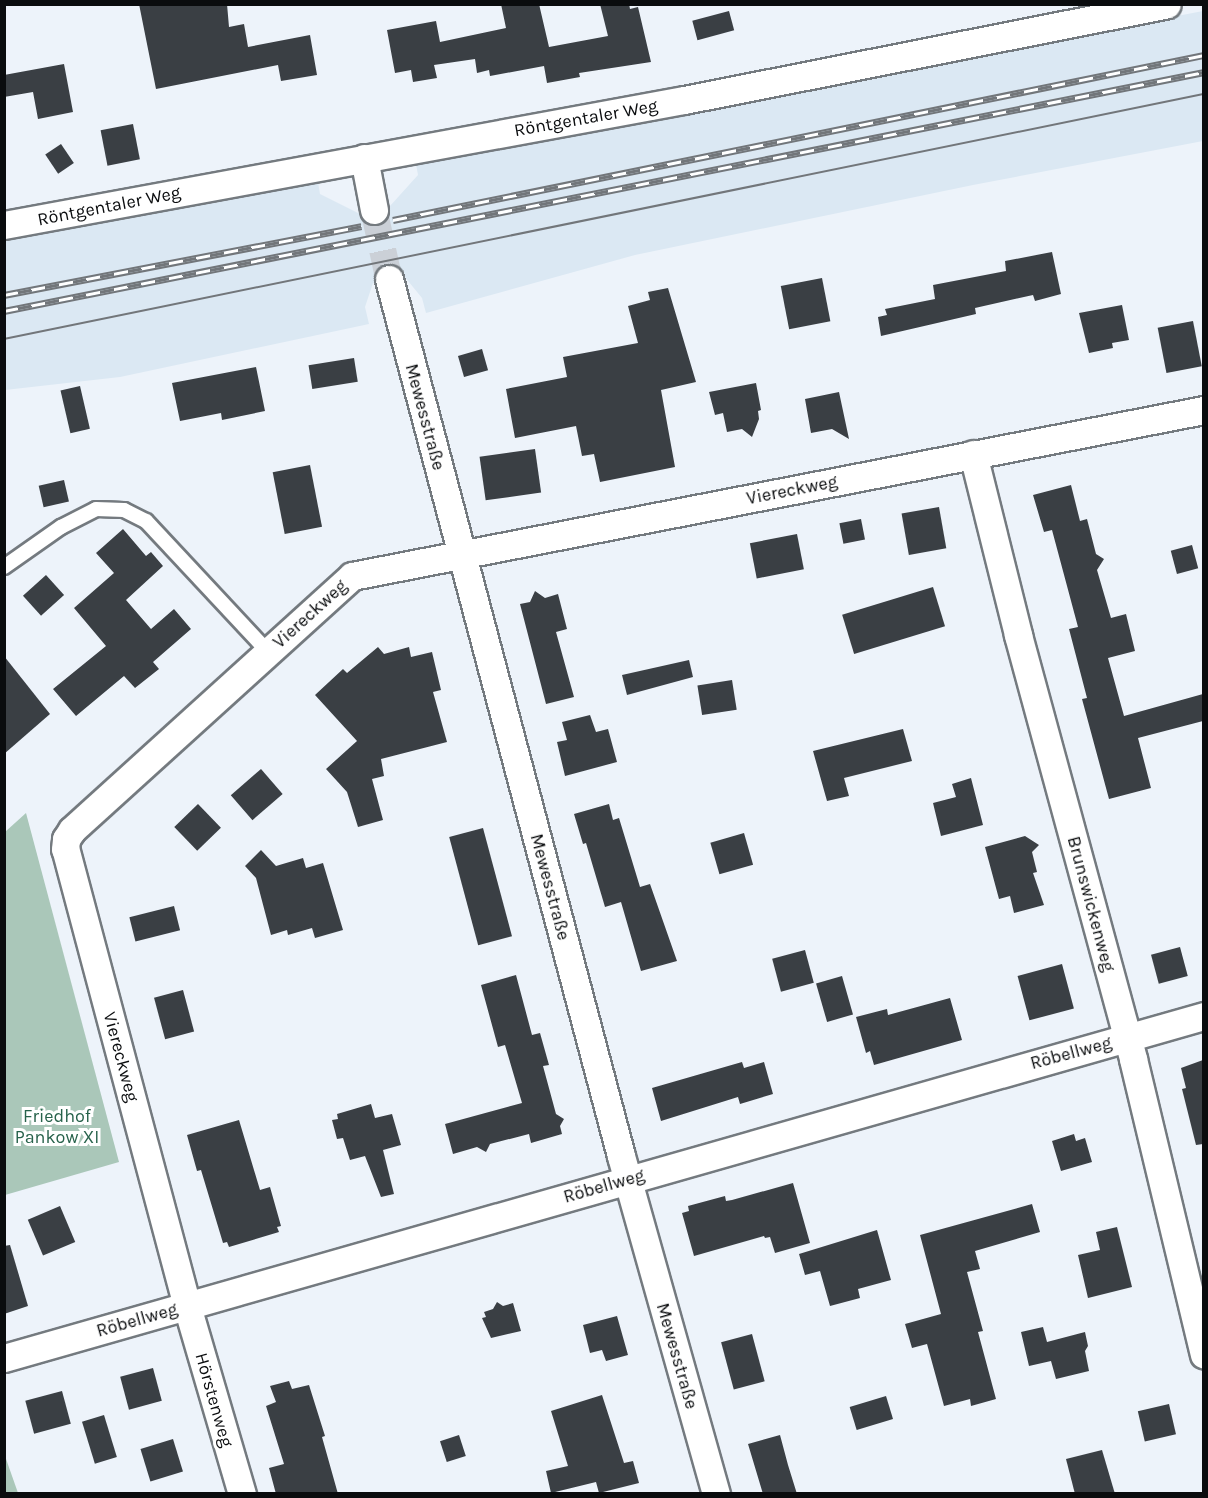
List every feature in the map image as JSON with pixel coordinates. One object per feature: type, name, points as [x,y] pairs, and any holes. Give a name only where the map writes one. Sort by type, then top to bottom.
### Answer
[{"type":"street","name":"Röntgentaler Weg","points":[[4,225],[684,100],[1167,4]]},
{"type":"street","points":[[364,158],[374,210]]},
{"type":"street","name":"Mewesstraße","points":[[389,279],[627,1179],[716,1494]]},
{"type":"street","name":"Viereckweg","points":[[187,1306],[65,849],[66,839],[72,830],[352,576],[1203,410]]},
{"type":"street","name":"Brunswickenweg","points":[[973,454],[1018,635],[1127,1038],[1203,1355]]},
{"type":"street","name":"Röbellweg","points":[[4,1358],[1203,1016]]},
{"type":"street","name":"Hörstenweg","points":[[187,1306],[242,1494]]},
{"type":"lane","points":[[4,567],[61,527],[96,509],[124,510],[146,521],[268,652]]},
{"type":"shaded area","points":[[1203,11],[1203,141],[973,185],[635,255],[426,313],[422,298],[404,276],[373,283],[365,307],[369,324],[120,377],[5,390],[5,240],[318,182],[320,194],[358,213],[390,206],[418,175],[416,164]]},
{"type":"green space","name":"Friedhof Pankow XI","points":[[26,813],[119,1162],[5,1195],[5,832]]},
{"type":"green space","points":[[5,1456],[18,1493],[5,1493]]},
{"type":"building","points":[[139,4],[227,4],[229,27],[244,24],[248,47],[310,35],[317,75],[281,81],[278,65],[156,89]]},
{"type":"building","points":[[501,4],[539,4],[549,47],[608,36],[600,4],[629,4],[630,9],[638,7],[651,62],[579,73],[580,77],[547,83],[544,66],[490,76],[489,70],[477,73],[475,59],[434,65],[437,78],[413,82],[411,70],[395,73],[387,30],[436,21],[440,42],[506,28]]},
{"type":"building","points":[[729,11],[734,30],[697,40],[692,21]]},
{"type":"building","points":[[64,64],[73,112],[38,119],[33,92],[4,97],[4,75]]},
{"type":"building","points":[[133,124],[140,159],[107,166],[101,130]]},
{"type":"building","points":[[61,144],[74,163],[58,174],[45,155]]},
{"type":"building","points":[[1052,252],[1061,294],[1035,301],[1033,295],[975,308],[976,314],[881,336],[878,317],[887,315],[885,309],[935,299],[933,285],[1006,271],[1005,261]]},
{"type":"building","points":[[822,278],[830,321],[789,329],[781,286]]},
{"type":"building","points":[[668,288],[696,382],[661,390],[675,467],[600,482],[594,454],[582,456],[576,426],[515,438],[506,389],[567,377],[563,357],[638,343],[628,306],[650,300],[648,292]]},
{"type":"building","points":[[1122,305],[1129,340],[1112,343],[1113,348],[1089,353],[1079,313]]},
{"type":"building","points":[[1193,321],[1202,366],[1166,373],[1158,328]]},
{"type":"building","points":[[482,349],[488,370],[464,377],[458,356]]},
{"type":"building","points":[[354,358],[358,382],[312,389],[309,365]]},
{"type":"building","points":[[256,367],[265,411],[222,420],[221,413],[180,421],[172,383]]},
{"type":"building","points":[[756,383],[761,410],[758,411],[759,419],[752,437],[742,429],[727,432],[723,413],[715,415],[709,392]]},
{"type":"building","points":[[80,386],[90,429],[70,433],[61,390]]},
{"type":"building","points":[[839,392],[849,439],[832,429],[811,433],[805,399]]},
{"type":"building","points":[[535,449],[541,493],[486,500],[480,457]]},
{"type":"building","points":[[310,465],[322,527],[285,534],[273,472]]},
{"type":"building","points":[[64,480],[69,501],[44,507],[39,486]]},
{"type":"building","points":[[1071,485],[1080,521],[1087,519],[1096,554],[1104,559],[1097,570],[1111,618],[1126,614],[1135,651],[1108,658],[1124,716],[1203,694],[1203,721],[1138,738],[1151,788],[1109,799],[1082,699],[1087,698],[1069,629],[1078,627],[1052,530],[1044,532],[1033,495]]},
{"type":"building","points":[[939,507],[946,548],[909,555],[902,514]]},
{"type":"building","points":[[861,519],[865,540],[843,544],[839,523]]},
{"type":"building","points":[[123,529],[146,556],[151,552],[163,566],[126,600],[151,629],[174,609],[191,629],[153,662],[159,669],[135,688],[124,676],[76,716],[53,689],[106,646],[74,608],[114,573],[96,553]]},
{"type":"building","points":[[797,534],[804,569],[757,578],[750,543]]},
{"type":"building","points":[[1192,545],[1198,568],[1177,574],[1171,551]]},
{"type":"building","points":[[46,575],[64,595],[41,616],[23,596]]},
{"type":"building","points":[[933,587],[945,626],[854,654],[842,615]]},
{"type":"building","points":[[535,591],[545,598],[558,594],[567,629],[556,632],[574,697],[546,704],[520,604],[530,602]]},
{"type":"building","points":[[378,647],[384,654],[409,647],[411,657],[432,652],[441,690],[433,692],[447,742],[381,759],[384,776],[372,779],[383,820],[358,827],[347,792],[326,769],[357,741],[315,695],[343,669],[347,673]]},
{"type":"building","points":[[4,656],[50,714],[4,754]]},
{"type":"building","points":[[689,660],[693,677],[627,695],[622,675]]},
{"type":"building","points":[[732,680],[737,710],[702,715],[697,685]]},
{"type":"building","points":[[590,715],[596,732],[608,729],[617,762],[565,776],[557,742],[567,740],[562,722]]},
{"type":"building","points":[[903,729],[912,761],[844,778],[849,796],[827,801],[813,751]]},
{"type":"building","points":[[261,769],[283,794],[252,820],[231,795]]},
{"type":"building","points":[[971,778],[983,825],[941,836],[933,803],[956,797],[952,784]]},
{"type":"building","points":[[198,804],[221,828],[197,851],[174,827]]},
{"type":"building","points":[[609,804],[613,820],[619,818],[640,887],[650,884],[677,961],[641,971],[621,902],[605,907],[586,843],[583,844],[574,814]]},
{"type":"building","points":[[483,828],[512,936],[478,945],[449,837]]},
{"type":"building","points":[[744,833],[753,865],[719,874],[710,843]]},
{"type":"building","points":[[1025,836],[1039,845],[1032,852],[1037,872],[1033,873],[1044,905],[1014,913],[1010,896],[999,899],[985,847]]},
{"type":"building","points":[[261,850],[276,866],[303,858],[306,868],[323,863],[343,930],[315,938],[312,928],[288,935],[287,930],[271,935],[256,878],[245,866]]},
{"type":"building","points":[[174,906],[180,930],[135,941],[129,917]]},
{"type":"building","points":[[1180,947],[1188,976],[1159,984],[1151,955]]},
{"type":"building","points":[[805,950],[814,983],[781,992],[772,959]]},
{"type":"building","points":[[1062,964],[1074,1008],[1029,1020],[1018,976]]},
{"type":"building","points":[[516,975],[532,1035],[540,1033],[549,1065],[543,1066],[556,1114],[564,1119],[560,1126],[562,1134],[531,1143],[529,1134],[490,1144],[486,1152],[477,1147],[453,1154],[445,1124],[522,1103],[505,1045],[498,1047],[481,985]]},
{"type":"building","points":[[842,976],[853,1014],[827,1022],[816,983]]},
{"type":"building","points":[[183,990],[194,1032],[165,1039],[154,998]]},
{"type":"building","points":[[950,998],[962,1040],[874,1065],[870,1051],[866,1053],[856,1017],[887,1009],[888,1015]]},
{"type":"building","points":[[1203,1060],[1203,1144],[1196,1145],[1182,1089],[1186,1088],[1181,1068]]},
{"type":"building","points":[[742,1062],[744,1068],[764,1062],[773,1094],[740,1104],[738,1097],[661,1121],[652,1088]]},
{"type":"building","points":[[371,1104],[375,1118],[392,1114],[401,1145],[383,1150],[394,1194],[381,1197],[365,1156],[350,1160],[343,1138],[337,1139],[332,1120],[338,1119],[337,1114]]},
{"type":"building","points":[[239,1120],[260,1190],[270,1187],[281,1226],[277,1227],[279,1232],[229,1247],[227,1242],[223,1243],[201,1170],[197,1171],[187,1135]]},
{"type":"building","points":[[1074,1134],[1076,1141],[1085,1138],[1092,1162],[1061,1171],[1052,1141]]},
{"type":"building","points":[[793,1183],[810,1243],[775,1253],[770,1237],[765,1238],[764,1236],[694,1256],[682,1213],[689,1211],[688,1206],[725,1196],[726,1201],[732,1200]]},
{"type":"building","points":[[1032,1204],[1040,1232],[975,1251],[980,1269],[967,1272],[983,1331],[978,1332],[996,1399],[971,1406],[970,1399],[944,1406],[927,1344],[912,1348],[905,1324],[941,1314],[920,1235]]},
{"type":"building","points":[[60,1206],[75,1242],[43,1256],[28,1220]]},
{"type":"building","points":[[1117,1227],[1132,1287],[1088,1298],[1078,1255],[1100,1250],[1096,1232]]},
{"type":"building","points":[[877,1230],[891,1280],[858,1289],[860,1298],[830,1306],[820,1271],[805,1275],[799,1254]]},
{"type":"building","points":[[10,1245],[28,1306],[4,1314],[4,1246]]},
{"type":"building","points":[[497,1302],[503,1306],[513,1303],[521,1331],[491,1338],[482,1318],[486,1317],[484,1312],[493,1309]]},
{"type":"building","points":[[617,1316],[628,1355],[606,1361],[602,1350],[590,1353],[583,1325]]},
{"type":"building","points":[[1043,1327],[1047,1342],[1085,1332],[1088,1346],[1085,1351],[1089,1371],[1056,1379],[1051,1361],[1029,1366],[1021,1332]]},
{"type":"building","points":[[752,1334],[765,1381],[734,1390],[721,1342]]},
{"type":"building","points":[[153,1368],[162,1401],[129,1410],[120,1377]]},
{"type":"building","points":[[289,1381],[292,1389],[309,1385],[325,1436],[322,1437],[338,1494],[276,1494],[269,1468],[284,1464],[266,1406],[276,1402],[270,1386]]},
{"type":"building","points":[[62,1391],[71,1424],[34,1434],[25,1401]]},
{"type":"building","points":[[602,1395],[624,1463],[633,1461],[639,1483],[599,1493],[596,1482],[551,1493],[546,1471],[568,1466],[551,1411]]},
{"type":"building","points":[[886,1396],[893,1419],[857,1430],[850,1407]]},
{"type":"building","points":[[1169,1404],[1176,1434],[1145,1441],[1138,1411]]},
{"type":"building","points":[[104,1415],[117,1457],[95,1464],[82,1422]]},
{"type":"building","points":[[459,1435],[466,1456],[447,1462],[440,1441]]},
{"type":"building","points":[[780,1435],[797,1494],[763,1494],[748,1444]]},
{"type":"building","points":[[173,1439],[183,1472],[150,1481],[140,1449]]},
{"type":"building","points":[[1102,1450],[1115,1494],[1075,1494],[1066,1459]]},
{"type":"tunnel","points":[[374,210],[389,279]]},
{"type":"tram line","points":[[4,339],[1204,94]]},
{"type":"railway","points":[[393,220],[1204,55]]},
{"type":"railway","points":[[4,311],[1204,72]]},
{"type":"railway","points":[[4,295],[361,226]]}]
